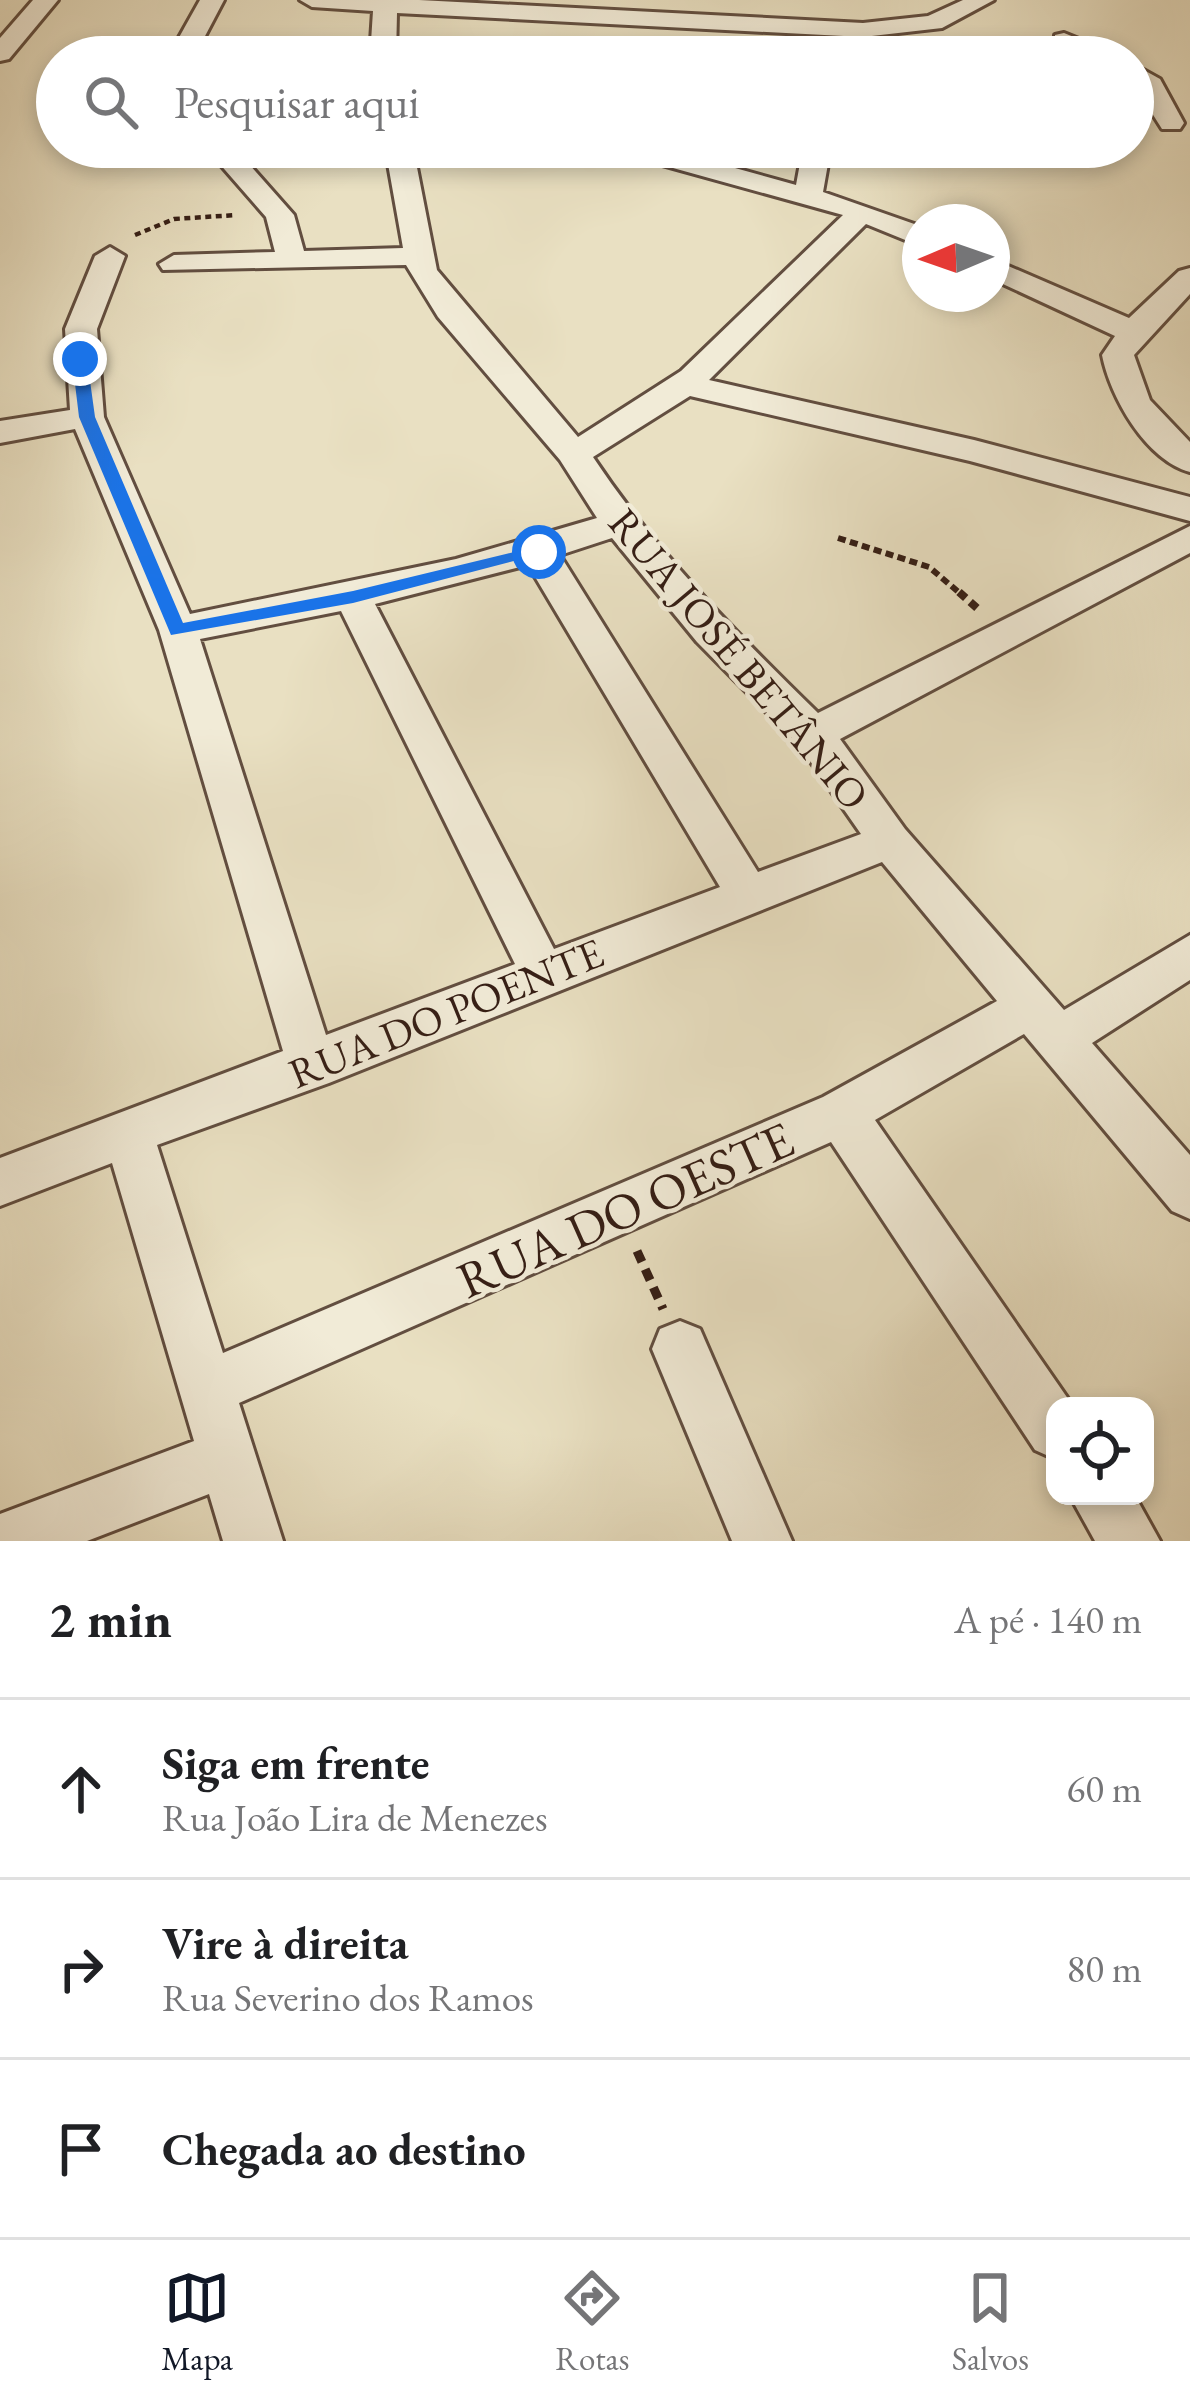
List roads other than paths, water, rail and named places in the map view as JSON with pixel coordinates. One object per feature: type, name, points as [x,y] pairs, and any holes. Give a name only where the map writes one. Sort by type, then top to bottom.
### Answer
[{"type":"street","points":[[0,54],[46,0]]},
{"type":"street","points":[[193,36],[212,0]]},
{"type":"street","points":[[312,0],[385,6],[466,5],[672,25],[893,29],[933,23],[982,0]]},
{"type":"street","points":[[383,36],[385,6]]},
{"type":"street","points":[[672,25],[690,36]]},
{"type":"street","points":[[1154,88],[1181,123]]},
{"type":"street","points":[[238,168],[280,215],[292,261]]},
{"type":"street","name":"RUA JOSÉ BETÂNIO","points":[[403,168],[418,256],[449,310],[573,453],[619,523],[711,632],[814,734],[890,841],[1190,1194]]},
{"type":"street","points":[[706,168],[862,212],[902,229]]},
{"type":"street","points":[[808,196],[813,168]]},
{"type":"street","points":[[573,453],[635,422],[686,385],[862,212]]},
{"type":"street","points":[[110,256],[81,329],[87,417],[178,630],[312,1067]]},
{"type":"street","points":[[175,263],[418,256]]},
{"type":"street","points":[[1010,276],[1133,332]]},
{"type":"street","points":[[1190,278],[1133,332],[1118,355],[1121,376],[1146,420],[1190,460]]},
{"type":"street","points":[[686,385],[994,456],[1190,509]]},
{"type":"street","points":[[0,432],[87,417]]},
{"type":"street","points":[[178,630],[353,597],[539,552],[619,523]]},
{"type":"street","points":[[814,734],[1010,636],[1190,538]]},
{"type":"street","points":[[539,552],[750,898]]},
{"type":"street","points":[[353,597],[542,971]]},
{"type":"street","name":"RUA DO POENTE","points":[[0,1182],[312,1067],[542,971],[750,898],[890,841]]},
{"type":"street","name":"RUA DO OESTE","points":[[207,1388],[620,1211],[1190,956]]},
{"type":"street","points":[[841,1113],[1046,1417]]},
{"type":"street","points":[[129,1136],[253,1541]]},
{"type":"street","points":[[680,1349],[762,1541]]},
{"type":"street","points":[[8,1541],[230,1457]]},
{"type":"street","points":[[1106,1505],[1130,1541]]}]
